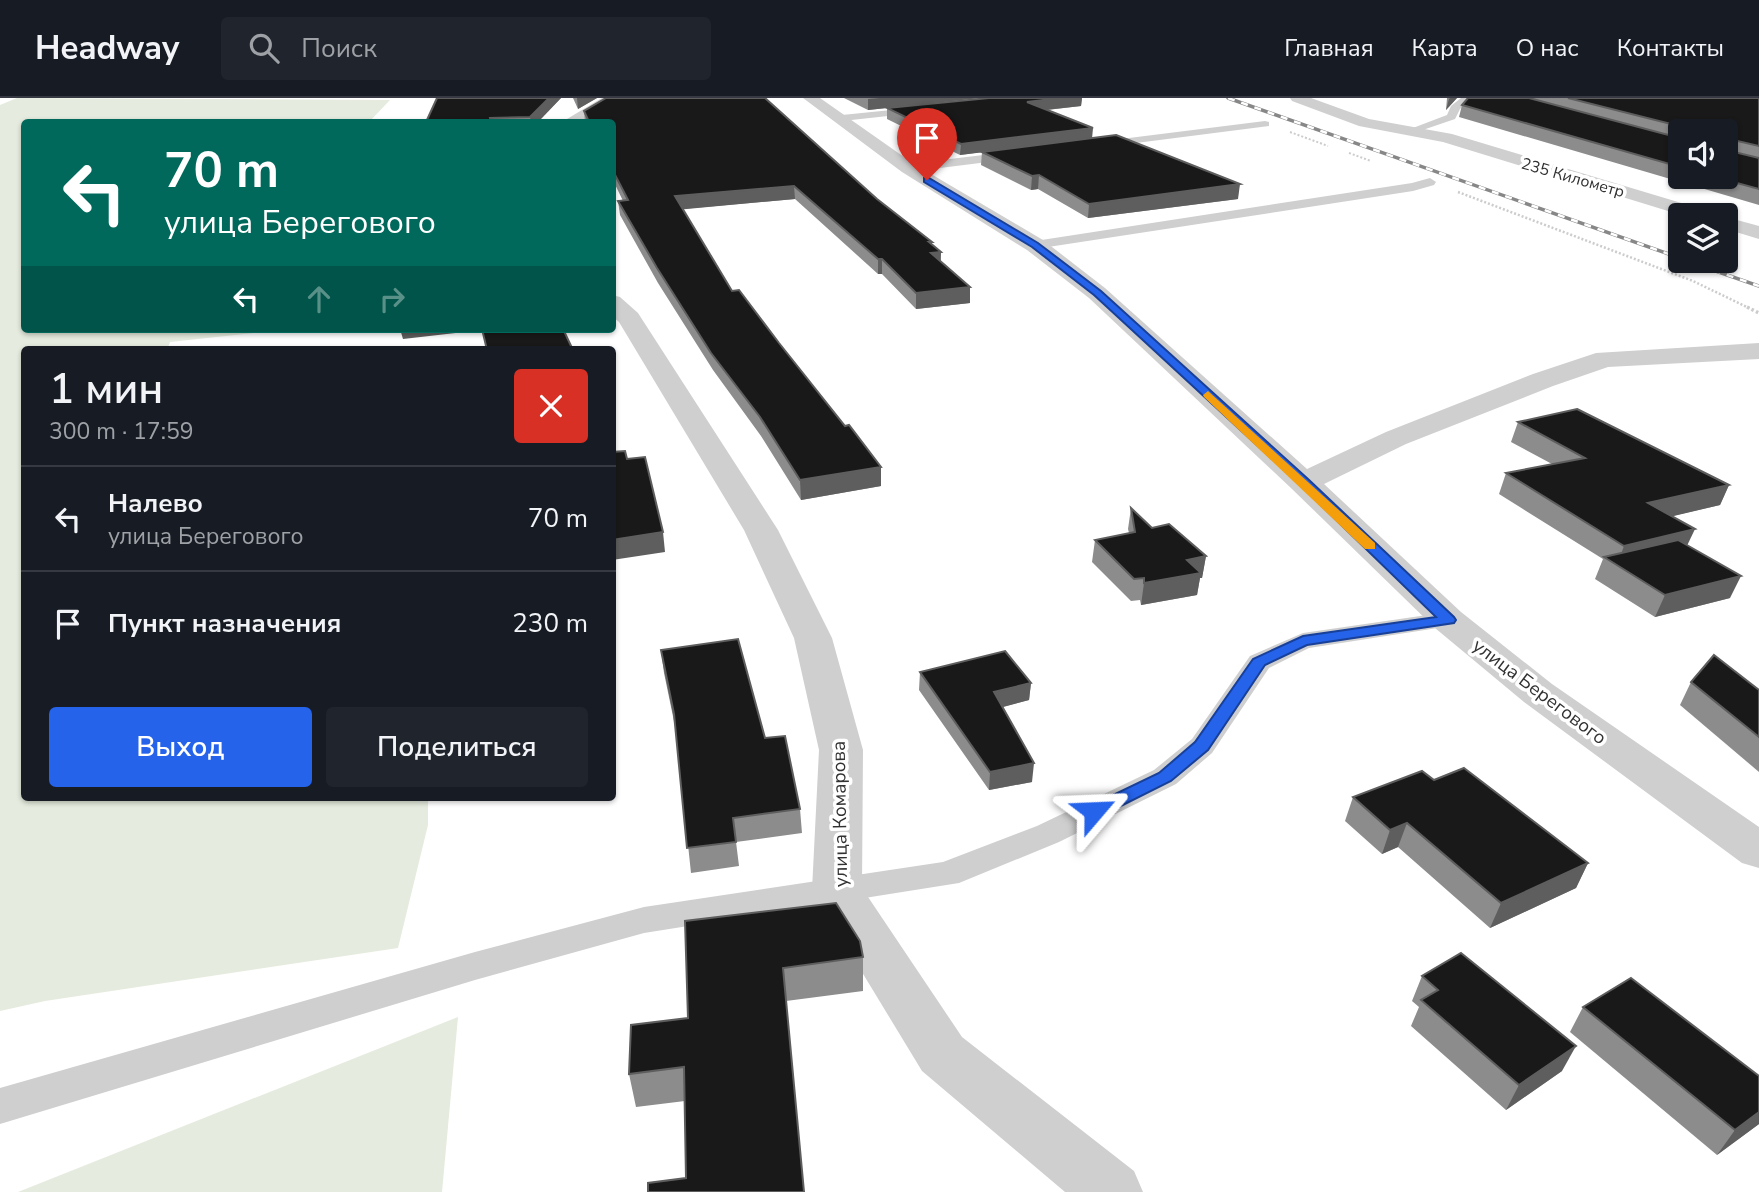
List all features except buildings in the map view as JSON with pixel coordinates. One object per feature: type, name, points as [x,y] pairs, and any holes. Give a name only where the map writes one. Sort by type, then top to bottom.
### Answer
[{"type":"street","points":[[575,119],[613,98]]},
{"type":"street","name":"улица Берегового","points":[[810,98],[842,118],[908,169],[1035,245],[1097,293],[1303,482],[1448,620],[1538,693],[1759,851]]},
{"type":"street","name":"235 Километр","points":[[1297,98],[1365,123],[1446,138],[1668,205]]},
{"type":"street","points":[[1738,227],[1759,233]]},
{"type":"street","name":"улица Комарова","points":[[616,306],[629,318],[761,530],[813,638],[841,750],[837,890],[942,1054],[1112,1192]]},
{"type":"street","points":[[1303,482],[1396,438],[1543,380],[1605,359],[1759,351]]},
{"type":"lane","points":[[1411,131],[1451,117],[1455,108],[1467,98]]},
{"type":"lane","points":[[842,118],[938,108]]},
{"type":"lane","points":[[1080,147],[1265,124]]},
{"type":"lane","points":[[908,169],[1027,154]]},
{"type":"lane","points":[[1035,245],[1430,182]]},
{"type":"lane","points":[[0,1106],[475,966],[645,920],[947,874],[1048,834],[1165,777],[1202,746],[1259,662],[1303,641],[1448,620]]},
{"type":"path","points":[[1265,124],[1329,146]]},
{"type":"path","points":[[1341,151],[1693,281],[1759,313]]},
{"type":"shaded area","points":[[17,98],[390,100],[372,119],[21,119],[21,333],[253,333],[170,342],[168,346],[21,346],[21,801],[428,801],[428,825],[398,948],[45,1001],[0,1011],[0,105]]},
{"type":"shaded area","points":[[458,1017],[442,1192],[18,1192]]},
{"type":"railway","points":[[1228,98],[1668,254]]},
{"type":"railway","points":[[1722,273],[1759,286]]},
{"type":"slow traffic","points":[[1208,395],[1370,546]]},
{"type":"route","points":[[927,180],[1035,245],[1097,293],[1303,482],[1448,620],[1303,641],[1259,662],[1202,746],[1165,777],[1094,811]]}]
